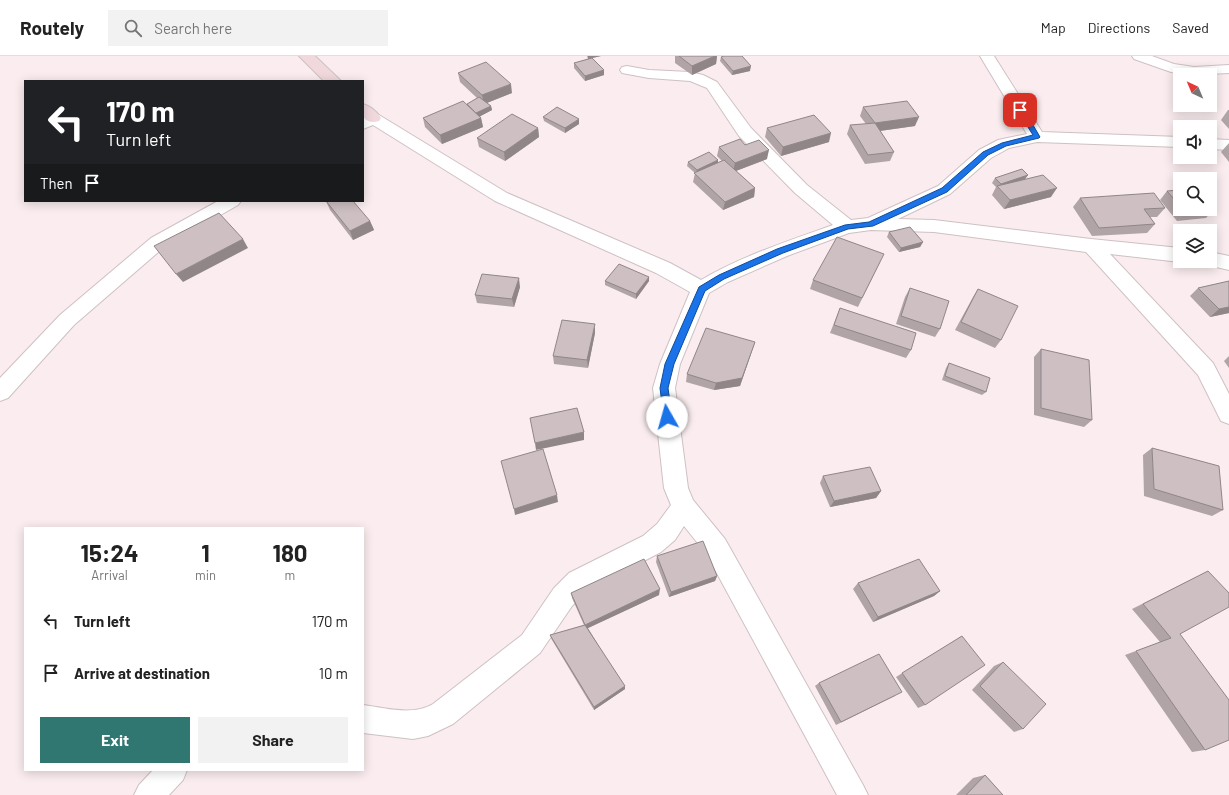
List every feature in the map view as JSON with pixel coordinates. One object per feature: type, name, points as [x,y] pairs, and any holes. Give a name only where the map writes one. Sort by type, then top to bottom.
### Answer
[{"type":"street","points":[[306,56],[332,80]]},
{"type":"street","points":[[987,56],[1037,137]]},
{"type":"street","points":[[1139,56],[1171,68],[1194,71],[1229,69]]},
{"type":"street","points":[[627,70],[649,74],[688,76],[705,80],[712,85],[745,132],[801,189],[847,227]]},
{"type":"street","points":[[366,117],[501,197],[663,268],[702,289]]},
{"type":"street","points":[[871,224],[944,190],[985,154],[1004,144],[1037,137],[1173,142]]},
{"type":"street","points":[[1217,144],[1229,145]]},
{"type":"street","points":[[0,392],[67,320],[157,243],[230,202]]},
{"type":"street","points":[[853,795],[716,547],[684,507],[676,488],[664,388],[670,364],[702,289],[722,277],[780,251],[847,227],[871,224],[934,226],[1091,246],[1173,254]]},
{"type":"street","points":[[1091,246],[1206,369],[1229,415]]},
{"type":"street","points":[[1217,260],[1229,263]]},
{"type":"street","points":[[364,719],[413,725],[428,722],[443,714],[531,644],[563,597],[578,582],[652,544],[666,532],[684,507]]},
{"type":"street","points":[[149,795],[172,771]]},
{"type":"building","points":[[679,56],[715,56],[692,66]]},
{"type":"building","points":[[742,56],[751,66],[733,71],[721,57]]},
{"type":"building","points":[[592,58],[604,70],[585,76],[574,63]]},
{"type":"building","points":[[486,62],[511,84],[482,95],[458,73]]},
{"type":"building","points":[[479,97],[491,106],[476,113],[467,104]]},
{"type":"building","points":[[463,101],[481,118],[440,135],[423,118]]},
{"type":"building","points":[[907,101],[919,117],[875,123],[863,107]]},
{"type":"building","points":[[557,107],[579,119],[565,128],[543,117]]},
{"type":"building","points":[[512,114],[538,128],[504,152],[477,138]]},
{"type":"building","points":[[814,115],[831,133],[783,147],[767,128]]},
{"type":"building","points":[[875,123],[894,152],[868,155],[850,125]]},
{"type":"building","points":[[740,139],[745,145],[759,140],[769,150],[735,163],[719,147]]},
{"type":"building","points":[[709,152],[718,160],[697,170],[688,162]]},
{"type":"building","points":[[724,160],[755,188],[725,202],[694,173]]},
{"type":"building","points":[[1022,169],[1028,175],[1001,184],[995,178]]},
{"type":"building","points":[[1043,175],[1057,188],[1010,200],[997,186]]},
{"type":"building","points":[[1167,191],[1173,191],[1173,198]]},
{"type":"building","points":[[1154,193],[1165,208],[1144,209],[1155,224],[1099,228],[1080,198]]},
{"type":"building","points":[[327,202],[354,202],[370,221],[350,231]]},
{"type":"building","points":[[219,213],[243,239],[176,274],[154,246]]},
{"type":"building","points":[[910,227],[923,242],[901,248],[889,232]]},
{"type":"building","points":[[837,237],[884,254],[862,298],[813,280]]},
{"type":"building","points":[[619,264],[649,277],[636,294],[605,281]]},
{"type":"building","points":[[482,274],[519,278],[512,299],[475,295]]},
{"type":"building","points":[[1229,281],[1229,307],[1219,309],[1198,288]]},
{"type":"building","points":[[910,288],[949,301],[940,329],[901,316]]},
{"type":"building","points":[[978,289],[1018,306],[1001,340],[961,322]]},
{"type":"building","points":[[840,308],[916,333],[911,350],[834,325]]},
{"type":"building","points":[[562,320],[595,324],[587,360],[553,356]]},
{"type":"building","points":[[706,328],[755,342],[742,378],[716,383],[687,374]]},
{"type":"building","points":[[1041,349],[1089,360],[1092,420],[1041,408]]},
{"type":"building","points":[[949,363],[990,378],[986,392],[945,376]]},
{"type":"building","points":[[577,408],[584,432],[535,443],[530,418]]},
{"type":"building","points":[[1152,448],[1219,466],[1223,510],[1154,489]]},
{"type":"building","points":[[543,449],[557,495],[514,509],[501,461]]},
{"type":"building","points":[[870,467],[881,491],[834,501],[823,476]]},
{"type":"building","points":[[703,541],[717,576],[671,592],[657,556]]},
{"type":"building","points":[[644,559],[660,589],[585,625],[571,593]]},
{"type":"building","points":[[919,559],[940,591],[878,617],[858,583]]},
{"type":"building","points":[[1208,571],[1229,593],[1229,607],[1180,634],[1229,700],[1229,740],[1205,750],[1136,651],[1171,638],[1143,604]]},
{"type":"building","points":[[585,625],[625,686],[594,707],[550,635]]},
{"type":"building","points":[[962,636],[985,665],[925,705],[902,673]]},
{"type":"building","points":[[879,654],[902,692],[841,722],[819,683]]},
{"type":"building","points":[[1003,662],[1046,704],[1023,729],[980,686]]},
{"type":"building","points":[[985,775],[1003,795],[966,795]]},
{"type":"route","points":[[667,417],[664,388],[670,364],[702,289],[722,277],[780,251],[847,227],[871,224],[944,190],[985,154],[1004,144],[1037,137],[1020,110]]}]
